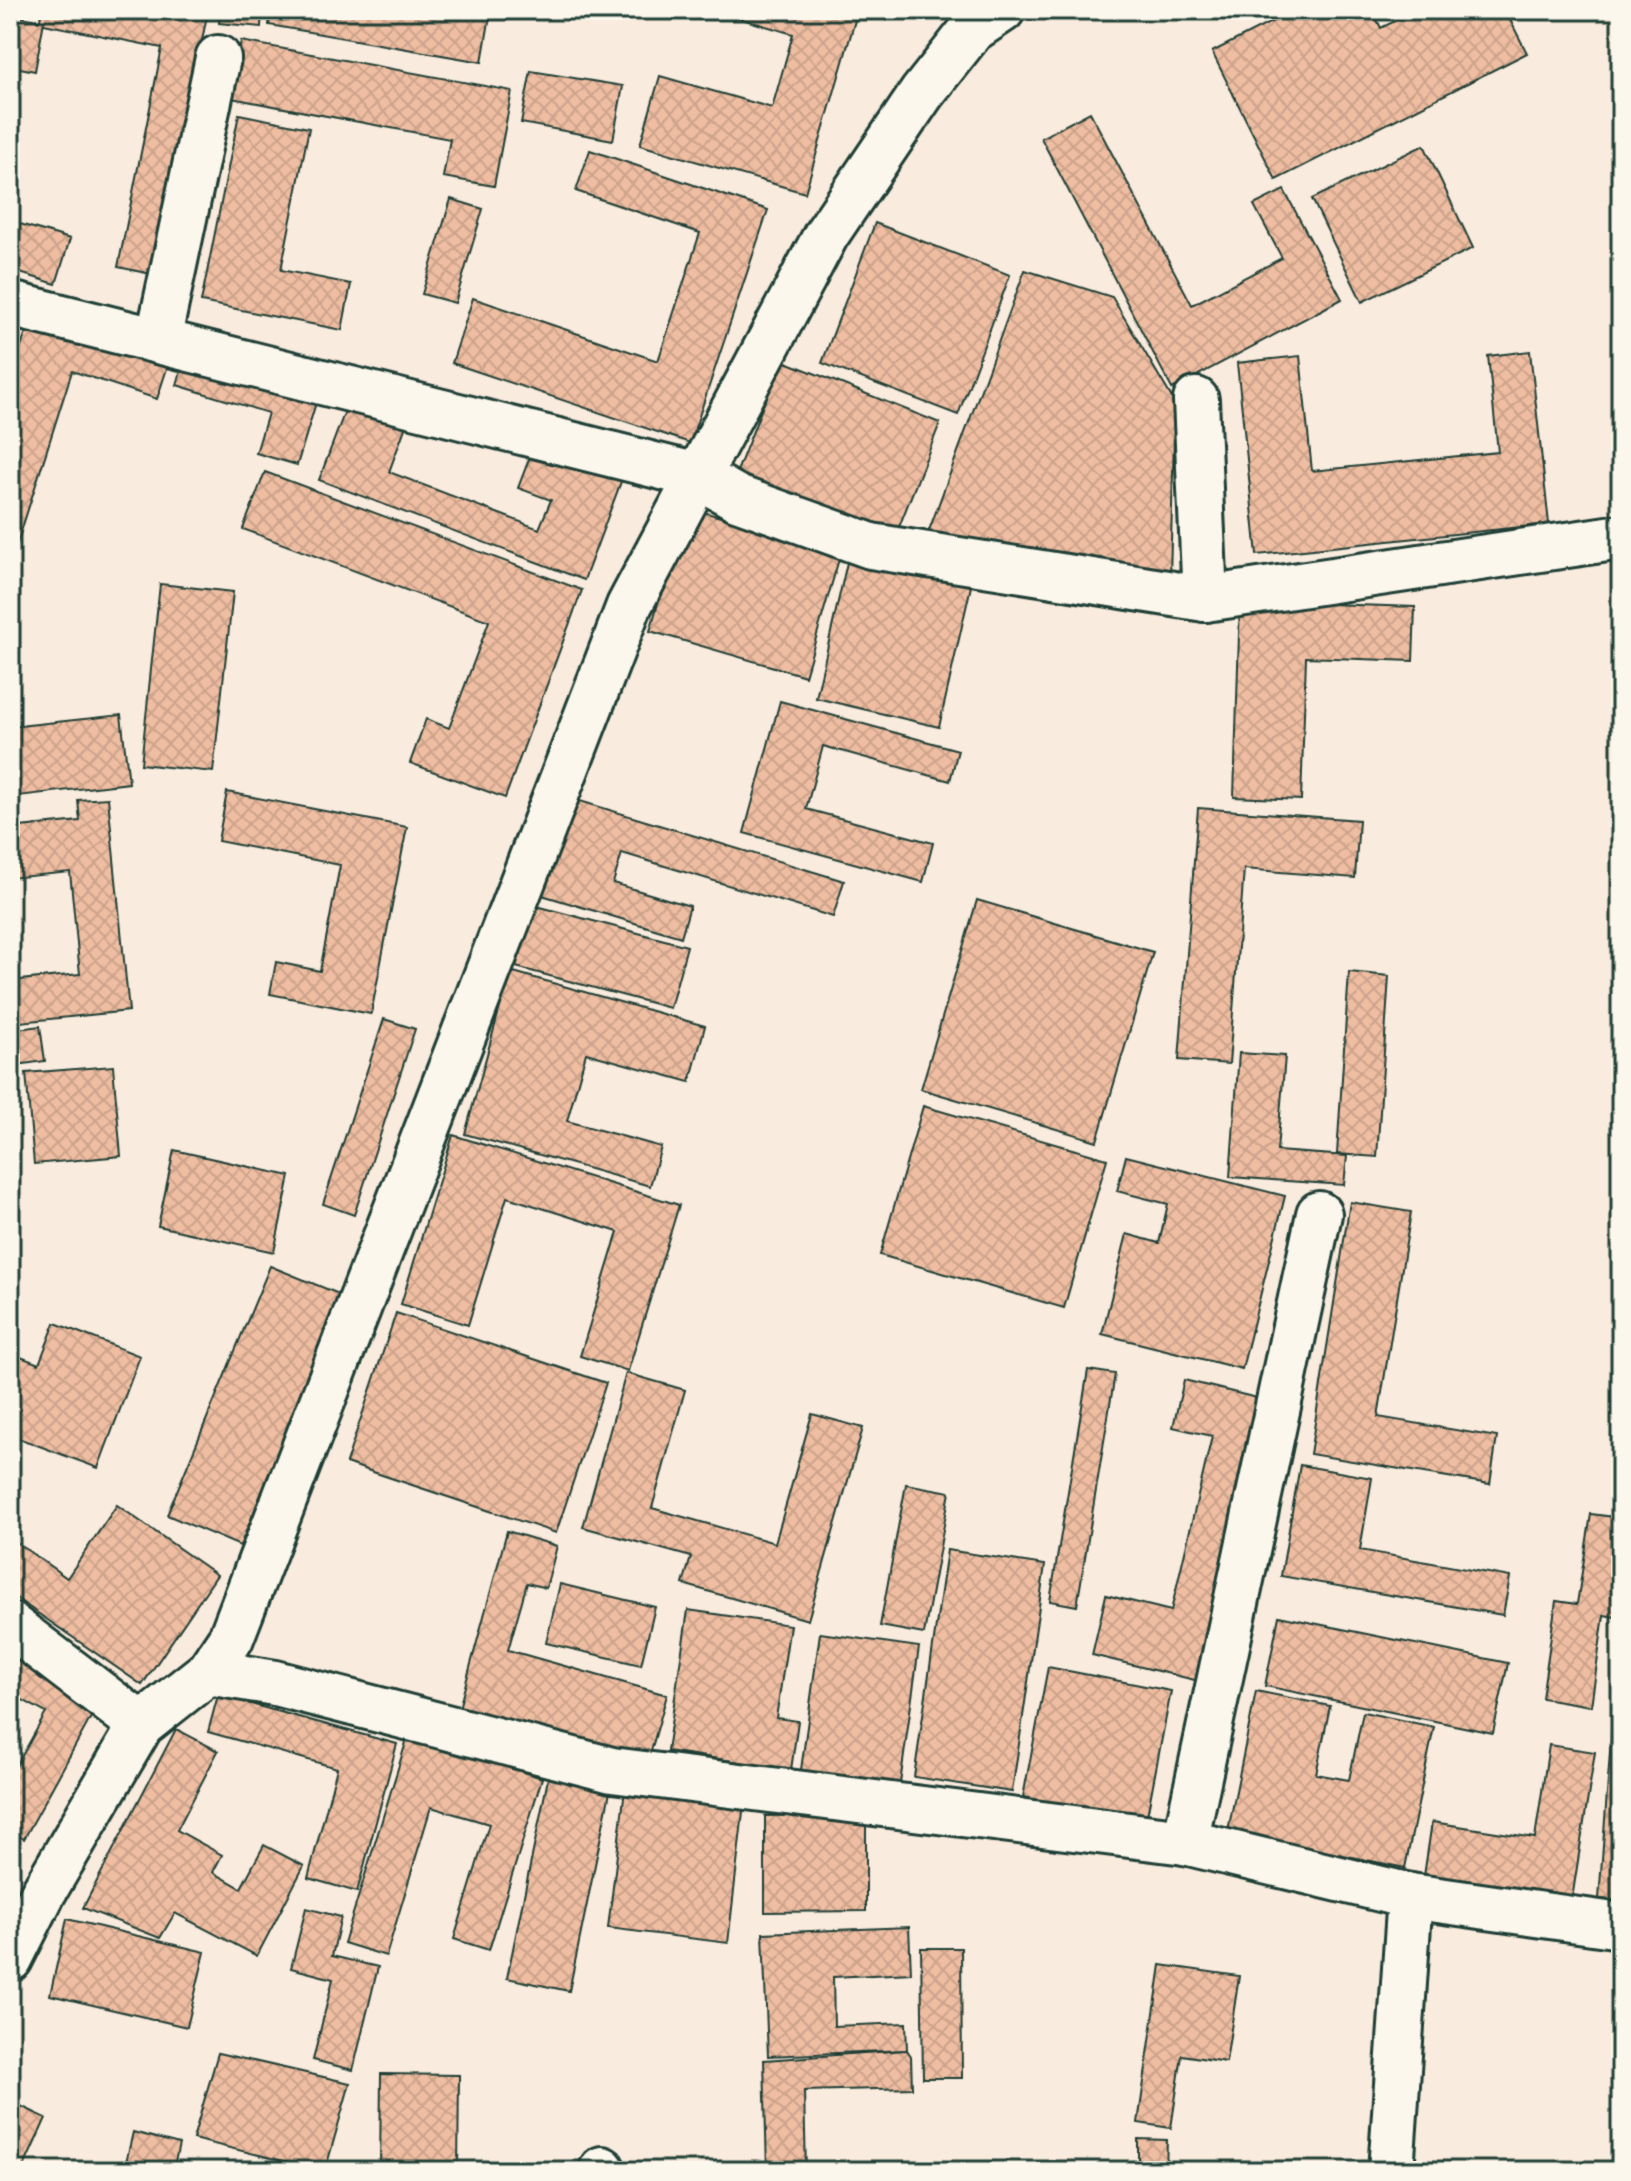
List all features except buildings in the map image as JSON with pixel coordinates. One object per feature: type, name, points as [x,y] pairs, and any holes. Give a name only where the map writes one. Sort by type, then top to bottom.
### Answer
[{"type":"street","points":[[10,1959],[43,1893],[141,1725],[208,1672],[231,1638],[629,606],[826,235],[922,93],[979,17]]},
{"type":"street","points":[[158,341],[218,58]]},
{"type":"street","points":[[10,304],[698,476],[737,498],[871,546],[1205,599],[1621,537]]},
{"type":"street","points":[[1196,400],[1205,599]]},
{"type":"street","points":[[1185,1842],[1319,1214]]},
{"type":"street","points":[[10,1625],[141,1725]]},
{"type":"street","points":[[208,1672],[275,1683],[612,1770],[1185,1842],[1410,1896],[1621,1926]]},
{"type":"street","points":[[1391,2171],[1410,1896]]}]
